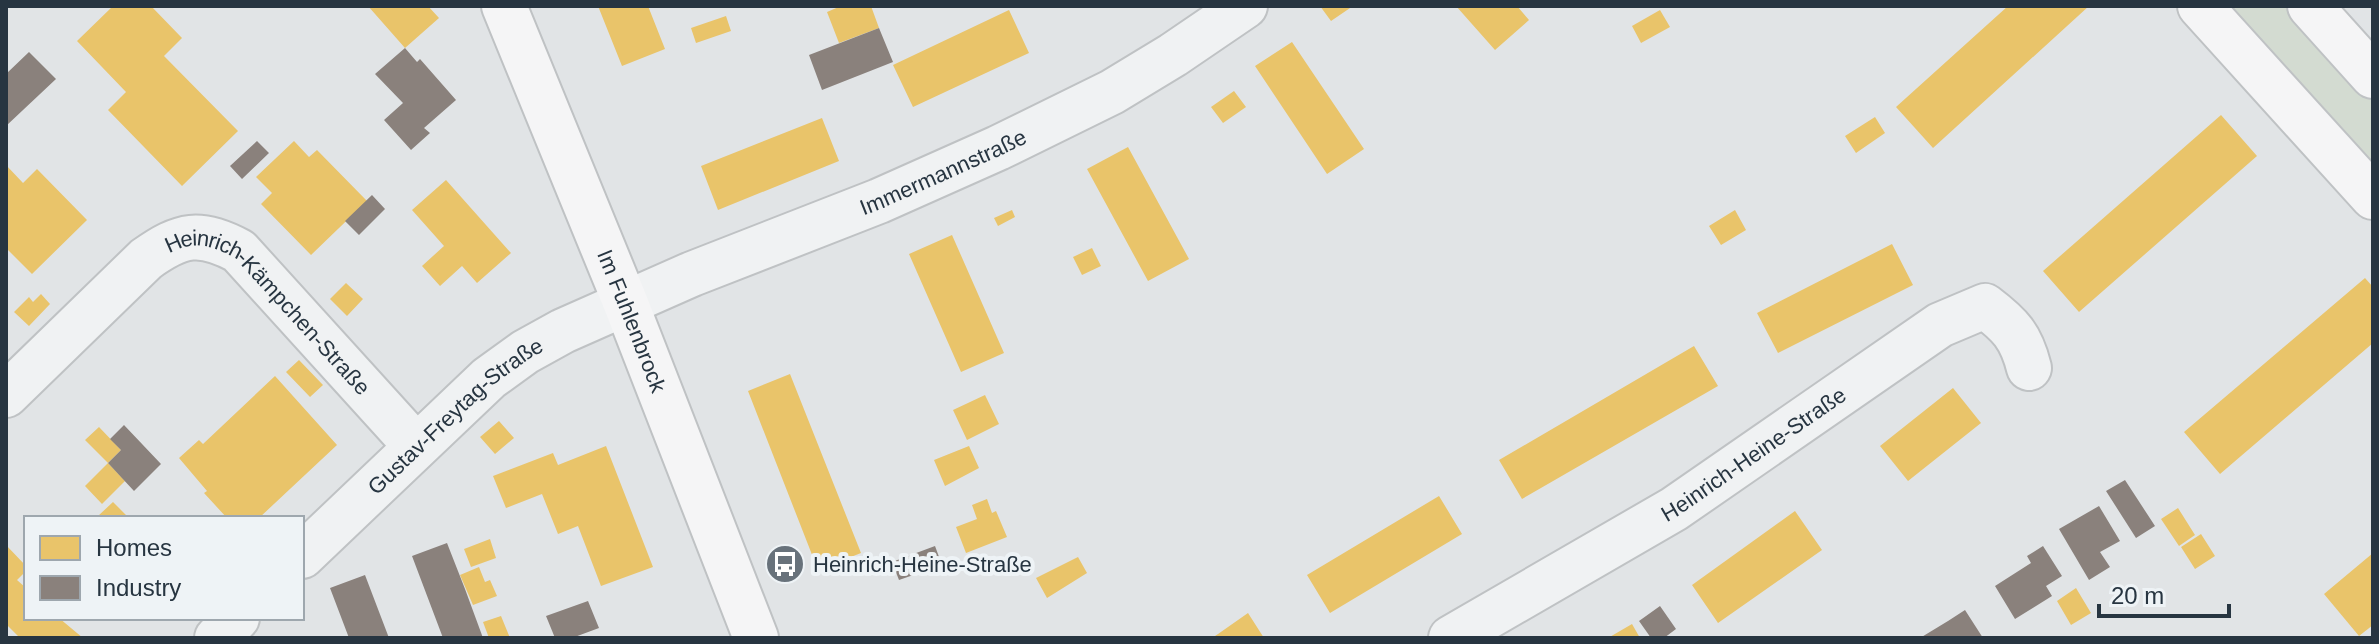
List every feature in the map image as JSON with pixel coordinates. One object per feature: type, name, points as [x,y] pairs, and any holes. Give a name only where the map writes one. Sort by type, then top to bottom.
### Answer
[{"type":"street","name":"Im Fuhlenbrock","points":[[504,6],[626,304],[756,638]]},
{"type":"street","name":"Immermannstraße","points":[[626,304],[692,274],[879,201],[998,148],[1112,92],[1245,6]]},
{"type":"street","points":[[2200,6],[2373,197]]},
{"type":"street","points":[[2310,6],[2373,76]]},
{"type":"street","name":"Heinrich-Kämpchen-Straße","points":[[6,395],[146,259],[169,243],[198,235],[221,241],[239,251],[416,446]]},
{"type":"street","name":"Gustav-Freytag-Straße","points":[[304,554],[489,378],[525,352],[563,331],[626,304]]},
{"type":"street","name":"Heinrich-Heine-Straße","points":[[1451,638],[1674,509],[1940,325],[1985,306],[2007,323],[2023,345],[2029,368]]},
{"type":"street","points":[[217,638],[235,620]]},
{"type":"shaded area","points":[[2228,6],[2300,6],[2373,88],[2373,169]]},
{"type":"building: Homes","points":[[113,6],[151,6],[182,38],[164,56],[238,131],[182,186],[108,110],[126,92],[77,41]]},
{"type":"building: Homes","points":[[368,6],[428,6],[439,18],[405,48]]},
{"type":"building: Homes","points":[[598,6],[648,6],[665,49],[622,66]]},
{"type":"building: Homes","points":[[841,6],[871,6],[879,28],[839,43],[827,12]]},
{"type":"building: Homes","points":[[1320,6],[1353,6],[1331,21]]},
{"type":"building: Homes","points":[[1456,6],[1517,6],[1529,20],[1495,50]]},
{"type":"building: Homes","points":[[2008,6],[2089,6],[1933,148],[1896,107]]},
{"type":"building: Homes","points":[[1009,10],[1029,53],[913,107],[893,65]]},
{"type":"building: Homes","points":[[1660,10],[1670,27],[1641,43],[1632,26]]},
{"type":"building: Homes","points":[[726,16],[731,31],[696,43],[691,28]]},
{"type":"building: Homes","points":[[1292,42],[1364,149],[1327,174],[1255,66]]},
{"type":"building: Homes","points":[[1234,91],[1246,107],[1223,123],[1211,107]]},
{"type":"building: Homes","points":[[2221,115],[2257,156],[2079,312],[2043,271]]},
{"type":"building: Homes","points":[[1875,117],[1885,133],[1856,153],[1845,136]]},
{"type":"building: Homes","points":[[822,118],[839,161],[718,210],[701,166]]},
{"type":"building: Homes","points":[[294,141],[309,157],[317,150],[367,201],[311,255],[261,204],[272,193],[256,177]]},
{"type":"building: Homes","points":[[1128,147],[1189,259],[1148,281],[1087,169]]},
{"type":"building: Homes","points":[[6,165],[23,183],[37,169],[87,220],[32,274],[6,248]]},
{"type":"building: Homes","points":[[446,180],[511,253],[477,283],[462,266],[440,286],[422,266],[444,246],[412,210]]},
{"type":"building: Homes","points":[[1012,210],[1015,217],[998,226],[994,218]]},
{"type":"building: Homes","points":[[1735,210],[1746,230],[1721,245],[1709,226]]},
{"type":"building: Homes","points":[[952,235],[1004,353],[961,372],[909,254]]},
{"type":"building: Homes","points":[[1892,244],[1913,285],[1778,353],[1757,313]]},
{"type":"building: Homes","points":[[1092,248],[1101,266],[1082,275],[1073,257]]},
{"type":"building: Homes","points":[[2365,278],[2373,287],[2373,343],[2220,474],[2184,432]]},
{"type":"building: Homes","points":[[346,283],[363,299],[347,316],[330,299]]},
{"type":"building: Homes","points":[[41,294],[50,304],[29,326],[14,312],[29,297],[33,302]]},
{"type":"building: Homes","points":[[1694,346],[1718,386],[1522,499],[1499,460]]},
{"type":"building: Homes","points":[[299,360],[323,385],[310,397],[286,372]]},
{"type":"building: Homes","points":[[790,374],[861,553],[818,570],[748,391]]},
{"type":"building: Homes","points":[[275,376],[337,445],[261,516],[225,516],[179,458],[199,440],[203,444]]},
{"type":"building: Homes","points":[[1953,388],[1981,423],[1908,481],[1880,446]]},
{"type":"building: Homes","points":[[985,395],[999,424],[967,440],[953,410]]},
{"type":"building: Homes","points":[[499,421],[514,438],[495,454],[480,437]]},
{"type":"building: Homes","points":[[99,427],[121,450],[108,463],[85,440]]},
{"type":"building: Homes","points":[[606,446],[653,567],[601,586],[578,526],[558,534],[542,494],[506,508],[493,476],[553,453],[558,465]]},
{"type":"building: Homes","points":[[969,446],[979,468],[945,486],[934,460]]},
{"type":"building: Homes","points":[[108,463],[125,481],[102,504],[85,486]]},
{"type":"building: Homes","points":[[1439,496],[1462,534],[1330,613],[1307,575]]},
{"type":"building: Homes","points":[[987,499],[1007,537],[966,553],[956,527],[977,519],[972,505]]},
{"type":"building: Homes","points":[[113,502],[127,516],[98,516]]},
{"type":"building: Homes","points":[[2178,508],[2195,535],[2179,546],[2161,519]]},
{"type":"building: Homes","points":[[1795,511],[1822,550],[1718,623],[1692,585]]},
{"type":"building: Homes","points":[[2201,534],[2215,556],[2195,569],[2181,547]]},
{"type":"building: Homes","points":[[490,539],[496,558],[471,567],[464,549]]},
{"type":"building: Homes","points":[[6,545],[24,564],[24,573],[17,580],[24,586],[24,620],[61,620],[83,638],[20,638],[6,624]]},
{"type":"building: Homes","points":[[2373,553],[2373,625],[2359,636],[2324,594]]},
{"type":"building: Homes","points":[[1078,557],[1087,573],[1047,598],[1036,578]]},
{"type":"building: Homes","points":[[479,567],[485,582],[490,580],[497,596],[473,605],[460,575]]},
{"type":"building: Homes","points":[[2076,588],[2091,613],[2071,625],[2057,601]]},
{"type":"building: Homes","points":[[1248,613],[1264,638],[1212,638],[1218,634]]},
{"type":"building: Homes","points":[[501,616],[510,638],[489,638],[483,622]]},
{"type":"building: Homes","points":[[1632,624],[1640,638],[1608,638]]},
{"type":"building: Industry","points":[[879,28],[893,62],[822,90],[809,55]]},
{"type":"building: Industry","points":[[405,48],[417,62],[420,59],[456,100],[424,128],[430,133],[411,150],[384,120],[403,103],[375,74]]},
{"type":"building: Industry","points":[[29,52],[56,79],[6,126],[6,74]]},
{"type":"building: Industry","points":[[257,141],[269,153],[242,179],[230,166]]},
{"type":"building: Industry","points":[[372,195],[385,209],[359,235],[345,221]]},
{"type":"building: Industry","points":[[124,425],[161,464],[134,491],[108,463],[121,450],[110,439]]},
{"type":"building: Industry","points":[[2125,480],[2155,526],[2136,538],[2106,491]]},
{"type":"building: Industry","points":[[2099,506],[2120,541],[2100,552],[2110,567],[2089,580],[2059,529]]},
{"type":"building: Industry","points":[[447,543],[483,638],[443,638],[412,556]]},
{"type":"building: Industry","points":[[935,546],[942,565],[899,580],[892,562]]},
{"type":"building: Industry","points":[[2043,546],[2062,576],[2046,586],[2052,596],[2015,619],[1995,586],[2031,563],[2027,556]]},
{"type":"building: Industry","points":[[365,575],[389,638],[349,638],[330,588]]},
{"type":"building: Industry","points":[[588,601],[599,628],[572,638],[555,638],[546,616]]},
{"type":"building: Industry","points":[[1660,606],[1676,629],[1664,638],[1651,638],[1639,621]]},
{"type":"building: Industry","points":[[1965,610],[1983,638],[1920,638],[1948,621]]},
{"type":"place","name":"Heinrich-Heine-Straße","points":[[785,564]]}]
